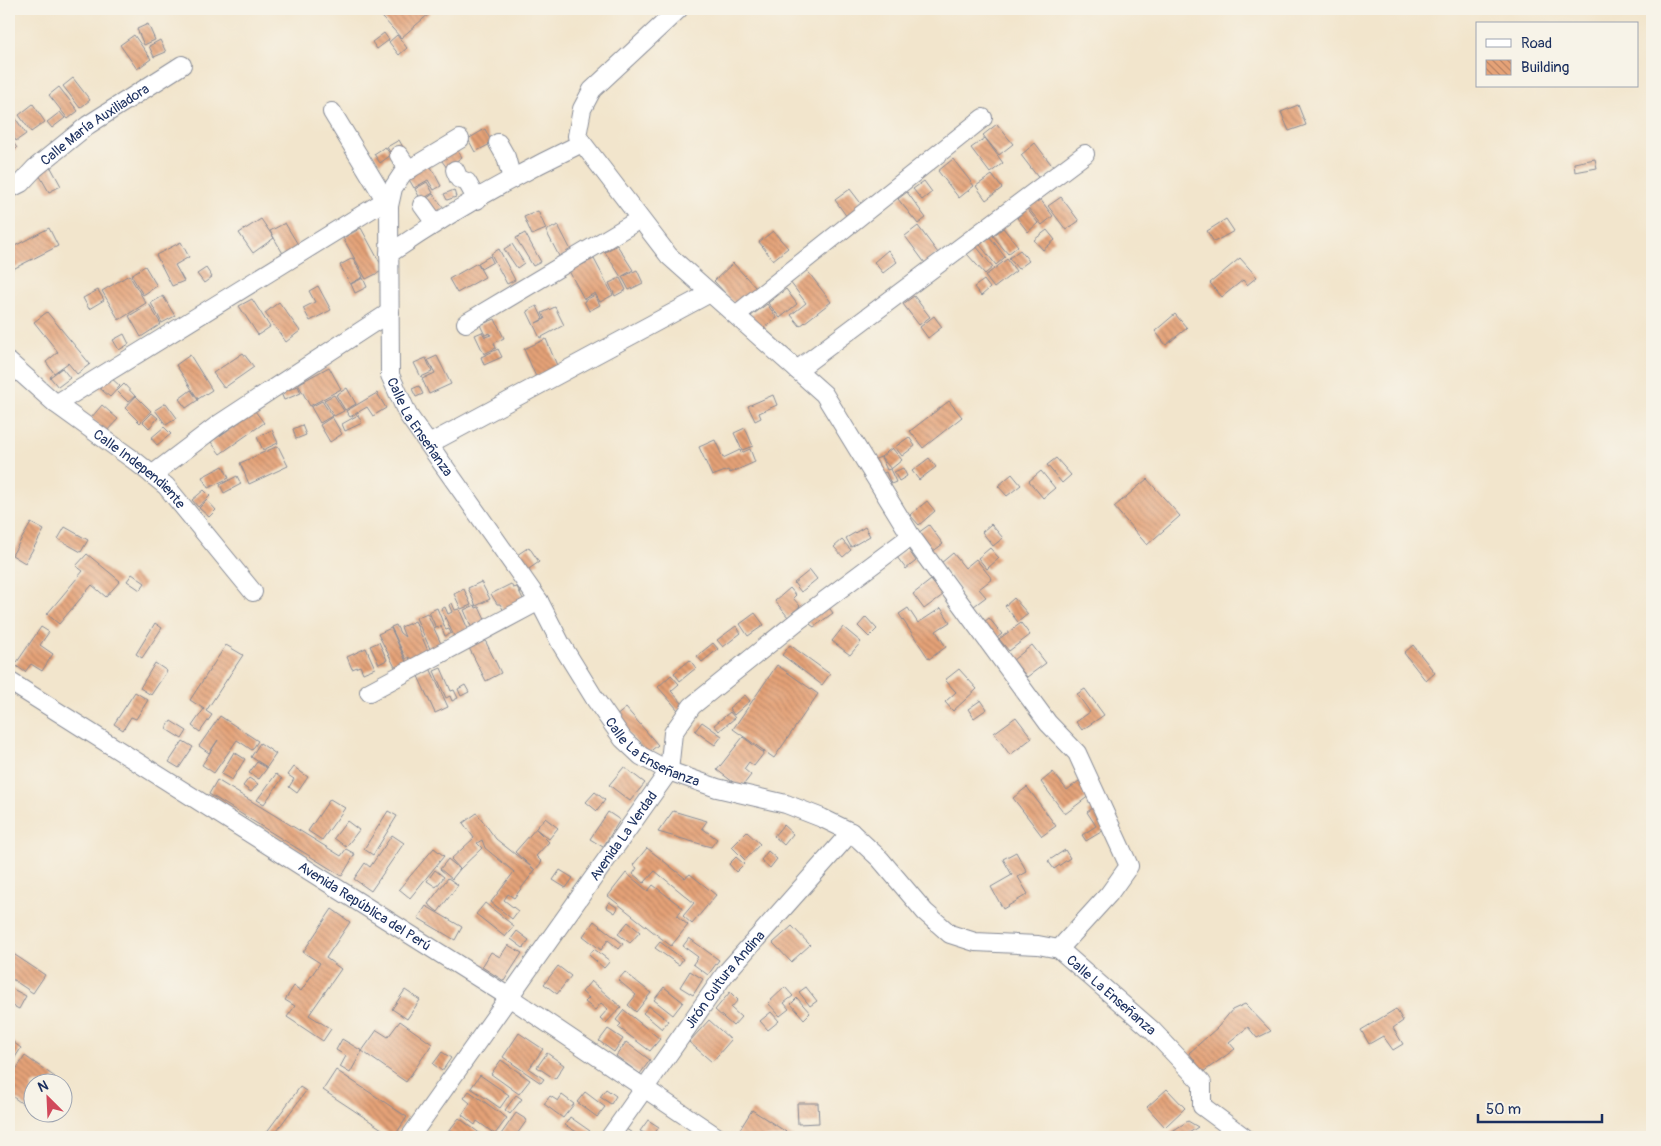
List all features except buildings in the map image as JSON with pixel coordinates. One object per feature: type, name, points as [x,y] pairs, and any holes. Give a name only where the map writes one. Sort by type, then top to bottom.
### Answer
[{"type":"street","points":[[679,9],[592,90],[582,109],[577,136],[670,256],[824,394],[912,536],[1048,723],[1076,753],[1129,866],[1109,894],[1059,949]]},
{"type":"street","name":"Calle María Auxiliadora","points":[[9,189],[22,183],[35,168],[88,125],[182,65]]},
{"type":"street","points":[[332,112],[387,203]]},
{"type":"street","points":[[736,315],[983,118]]},
{"type":"street","points":[[56,404],[387,203],[393,188],[403,173],[460,138]]},
{"type":"street","points":[[498,143],[506,157],[512,179]]},
{"type":"street","points":[[389,254],[435,223],[512,179],[582,143]]},
{"type":"street","points":[[797,370],[1085,154]]},
{"type":"street","points":[[399,155],[409,170]]},
{"type":"street","points":[[455,170],[460,179],[467,182],[477,200]]},
{"type":"street","name":"Calle La Enseñanza","points":[[387,203],[390,376],[408,415],[539,601],[561,644],[595,699],[623,739],[641,756],[669,771],[718,788],[786,804],[851,832],[880,859],[926,912],[950,934],[975,942],[1038,945],[1059,949],[1152,1030],[1202,1083],[1202,1106],[1244,1137]]},
{"type":"street","points":[[422,205],[435,223]]},
{"type":"street","points":[[466,323],[640,219]]},
{"type":"street","points":[[429,444],[710,292]]},
{"type":"street","points":[[152,475],[219,424],[390,312]]},
{"type":"street","name":"Calle Independiente","points":[[9,362],[56,404],[166,486],[252,592]]},
{"type":"street","name":"Avenida La Verdad","points":[[413,1136],[669,771],[673,733],[692,706],[800,619],[912,536]]},
{"type":"street","points":[[369,692],[539,601]]},
{"type":"street","name":"Avenida República del Perú","points":[[9,681],[509,997],[642,1089],[717,1137]]},
{"type":"street","name":"Jirón Cultura Andina","points":[[610,1137],[642,1089],[725,974],[851,832]]}]
